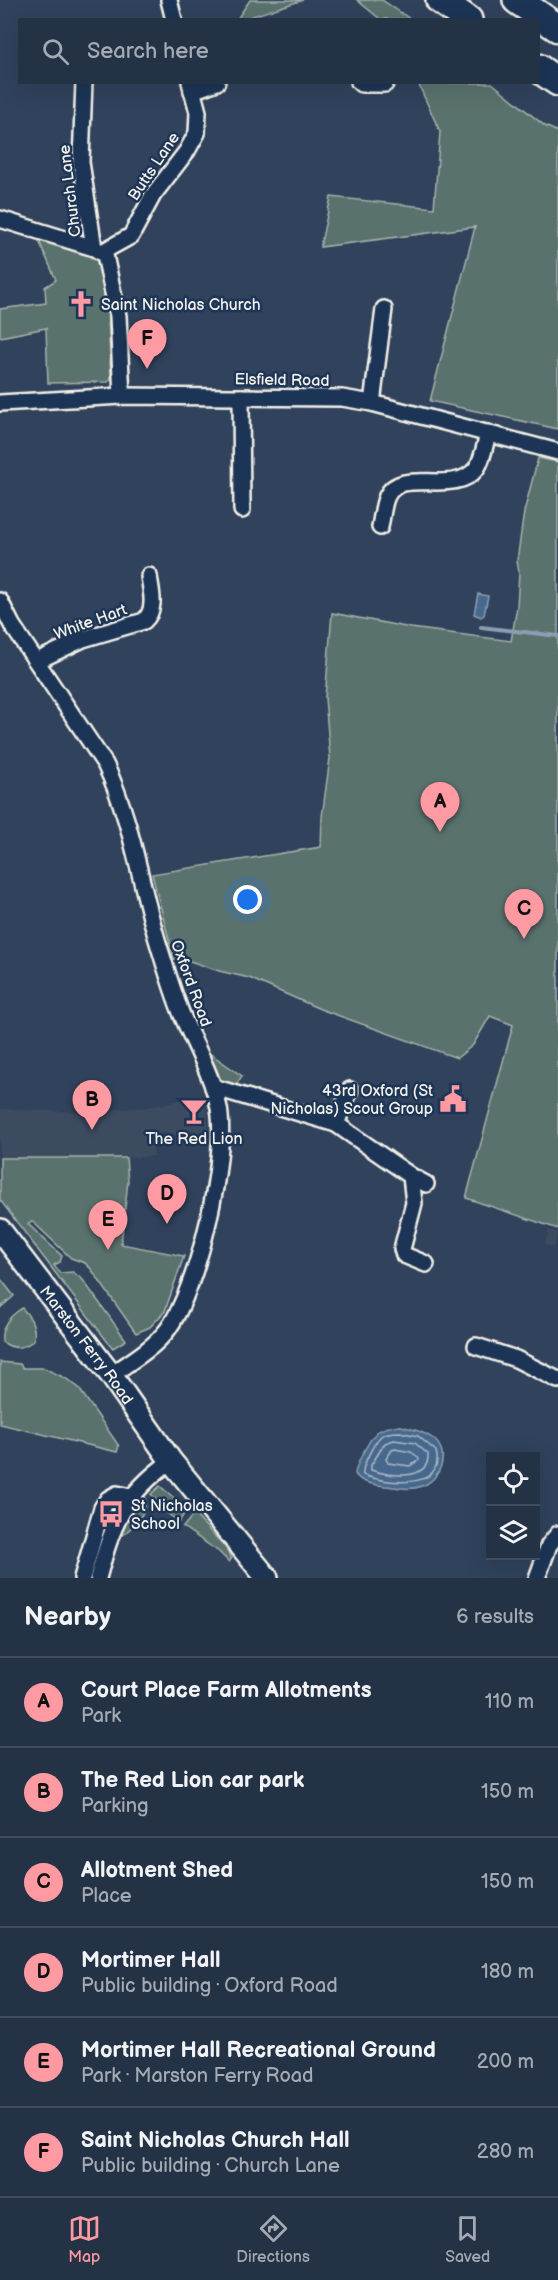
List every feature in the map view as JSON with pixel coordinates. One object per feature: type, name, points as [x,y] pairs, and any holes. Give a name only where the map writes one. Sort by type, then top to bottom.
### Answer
[{"type":"highway","points":[[440,0],[465,18]]},
{"type":"highway","points":[[517,0],[558,28]]},
{"type":"highway","points":[[540,69],[558,82]]},
{"type":"main road","name":"Marston Ferry Road","points":[[0,1230],[111,1375],[171,1461],[267,1578]]},
{"type":"street","points":[[169,0],[174,18]]},
{"type":"street","name":"Church Lane","points":[[84,84],[81,162],[98,250],[108,263],[118,316],[122,396]]},
{"type":"street","points":[[191,87],[207,84]]},
{"type":"street","points":[[361,84],[385,84]]},
{"type":"street","name":"Butts Lane","points":[[98,250],[131,236],[153,195],[187,151],[197,133],[198,112],[191,87]]},
{"type":"street","points":[[0,219],[98,250]]},
{"type":"street","points":[[372,402],[384,309]]},
{"type":"street","name":"Elsfield Road","points":[[0,403],[122,396],[342,398],[372,402],[558,452]]},
{"type":"street","points":[[241,397],[242,510]]},
{"type":"street","points":[[380,527],[387,495],[395,486],[408,482],[454,482],[465,478],[476,469],[488,434]]},
{"type":"street","name":"White Hart","points":[[37,661],[83,639],[144,621],[150,615],[153,605],[149,576]]},
{"type":"street","name":"Oxford Road","points":[[0,601],[12,625],[105,764],[115,786],[124,809],[163,961],[182,1015],[213,1087],[221,1128],[220,1152],[197,1266],[189,1288],[166,1332],[111,1375]]},
{"type":"street","points":[[213,1087],[284,1106],[336,1124],[426,1184]]},
{"type":"street","points":[[336,1124],[350,1090]]},
{"type":"street","points":[[411,1176],[414,1203],[402,1250],[404,1255],[426,1264]]},
{"type":"street","points":[[476,1346],[516,1359],[558,1380]]},
{"type":"street","points":[[98,1578],[116,1521],[130,1497],[171,1461]]},
{"type":"street","points":[[82,1578],[106,1503],[117,1494],[130,1497]]},
{"type":"street","points":[[537,1578],[549,1545],[558,1534]]},
{"type":"shaded area","points":[[206,1095],[209,1136],[151,1133],[154,1156],[0,1158],[0,1109],[79,1112],[148,1107]]},
{"type":"shaded area","points":[[549,1230],[558,1232],[554,1247],[545,1245]]},
{"type":"green space","points":[[250,0],[303,0],[246,18],[238,18]]},
{"type":"green space","points":[[357,0],[382,0],[409,18],[379,18]]},
{"type":"green space","points":[[418,84],[493,84],[545,126],[558,132],[558,429],[430,401],[475,227],[320,247],[331,197],[434,208],[440,132]]},
{"type":"green space","points":[[36,234],[95,254],[107,295],[111,379],[108,382],[48,383],[46,328],[0,337],[0,309],[46,303],[45,287],[56,280]]},
{"type":"green space","points":[[538,458],[558,462],[558,1229],[466,1198],[513,1025],[490,1016],[473,1045],[457,1058],[320,1009],[249,978],[190,961],[174,959],[152,874],[321,847],[322,817],[330,758],[325,698],[332,613],[411,628],[511,641],[517,607],[519,572],[517,561],[524,512]]},
{"type":"green space","points":[[208,1052],[242,1076],[236,1085],[218,1079]]},
{"type":"green space","points":[[0,1158],[126,1158],[128,1181],[121,1244],[184,1256],[165,1311],[150,1327],[136,1333],[91,1269],[85,1263],[71,1258],[32,1221],[28,1224],[62,1256],[60,1262],[54,1265],[60,1273],[73,1272],[83,1280],[126,1340],[113,1348],[0,1200]]},
{"type":"green space","points":[[0,1278],[14,1296],[0,1308]]},
{"type":"green space","points":[[22,1308],[32,1322],[34,1340],[22,1347],[15,1347],[2,1342],[2,1336],[4,1326]]},
{"type":"green space","points":[[0,1362],[20,1364],[23,1368],[44,1368],[78,1387],[119,1446],[117,1452],[0,1424]]},
{"type":"green space","points":[[160,1486],[187,1509],[179,1522],[163,1510],[151,1494]]},
{"type":"green space","points":[[144,1496],[145,1507],[141,1516],[126,1533],[123,1535],[118,1532],[136,1503]]},
{"type":"green space","points":[[194,1514],[225,1547],[232,1558],[229,1562],[219,1552],[183,1527]]},
{"type":"water","points":[[478,594],[488,596],[484,615],[481,617],[474,614]]},
{"type":"water","points":[[401,1426],[425,1434],[437,1443],[442,1457],[441,1466],[436,1475],[425,1485],[413,1488],[376,1485],[361,1480],[355,1474],[356,1470],[374,1435],[386,1428]]},
{"type":"waterway","points":[[481,627],[558,636]]},
{"type":"place","name":"Saint Nicholas Church","points":[[81,304]]},
{"type":"place","name":"Saint Nicholas Church Hall","points":[[147,369]]},
{"type":"place","name":"Court Place Farm Allotments","points":[[440,832]]},
{"type":"place","name":"Allotment Shed","points":[[524,939]]},
{"type":"place","name":"43rd Oxford (St Nicholas) Scout Group","points":[[453,1099]]},
{"type":"place","name":"The Red Lion","points":[[194,1111]]},
{"type":"place","name":"The Red Lion car park","points":[[92,1130]]},
{"type":"place","name":"Mortimer Hall","points":[[167,1224]]},
{"type":"place","name":"Mortimer Hall Recreational Ground","points":[[108,1250]]},
{"type":"place","name":"St Nicholas School","points":[[111,1514]]}]
